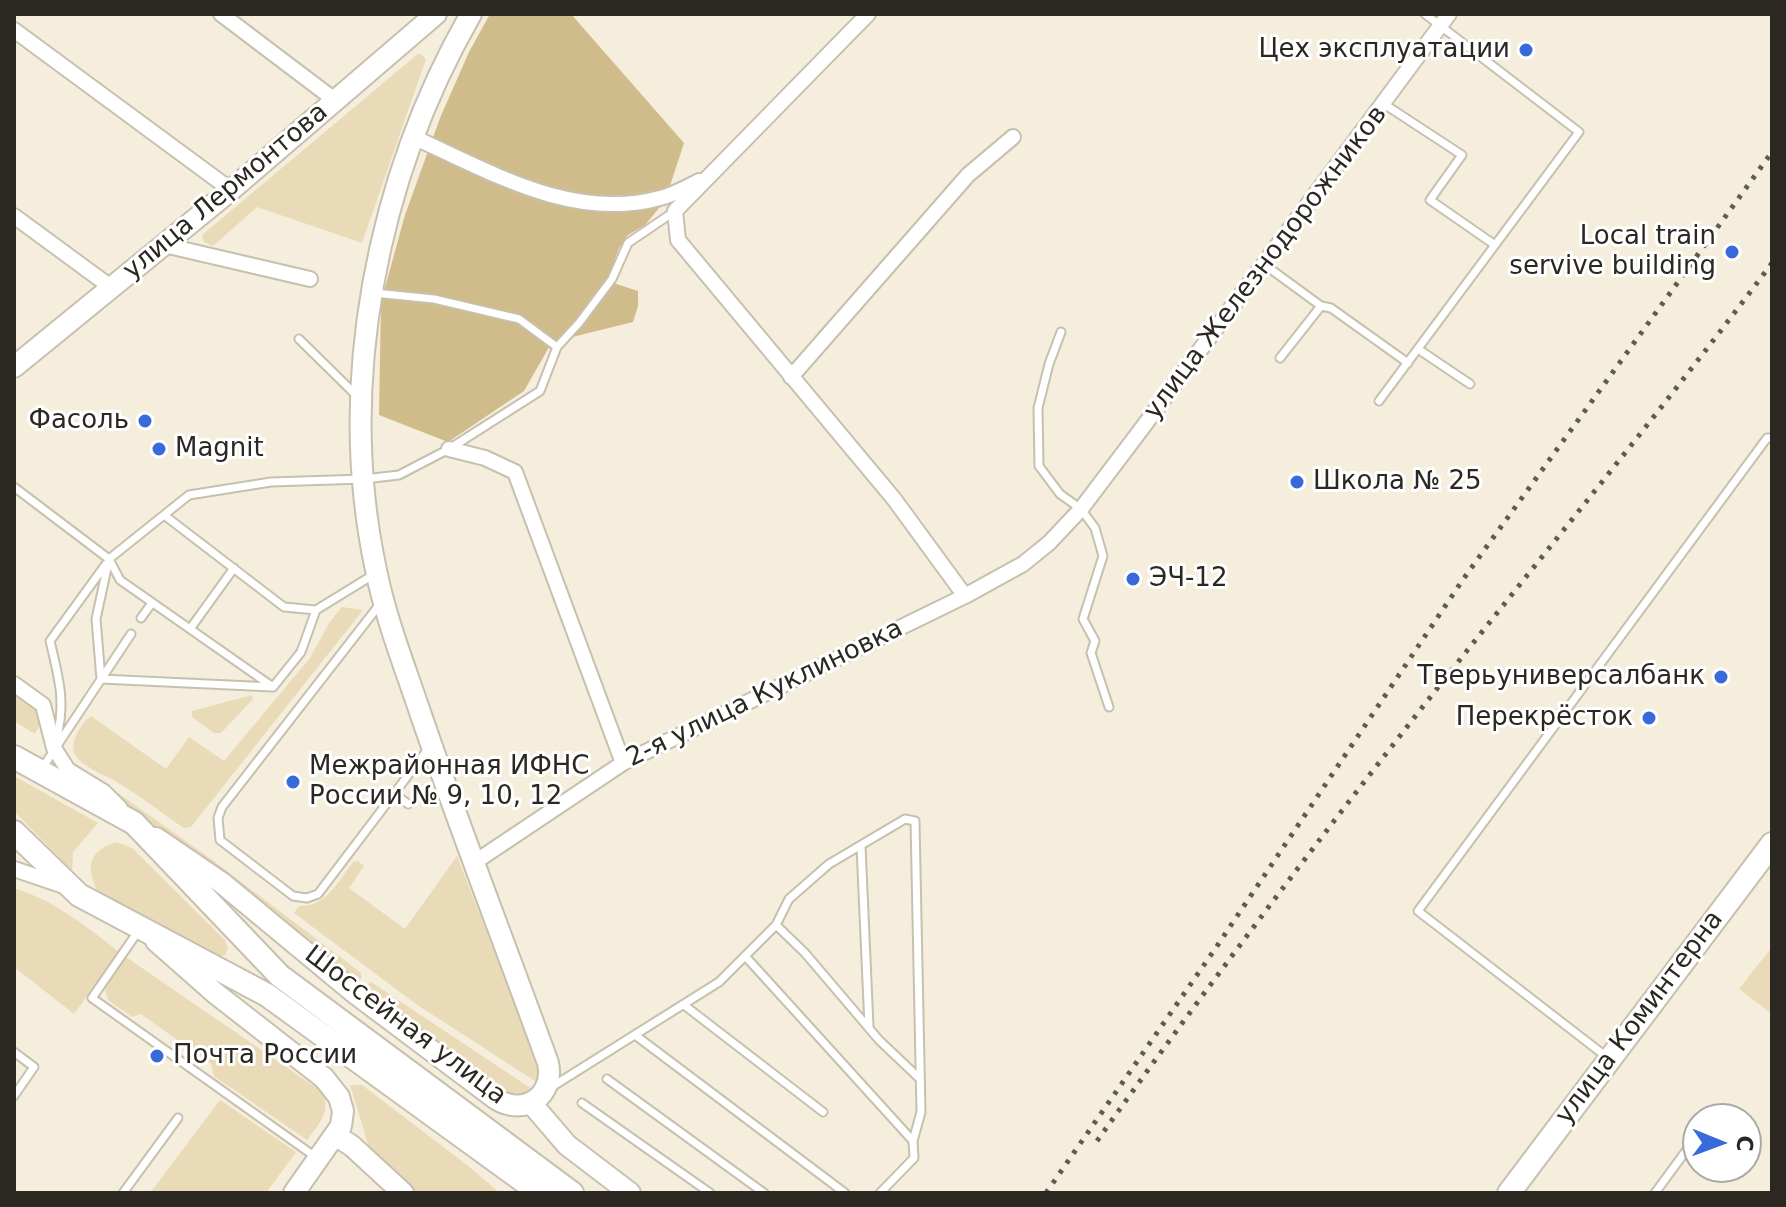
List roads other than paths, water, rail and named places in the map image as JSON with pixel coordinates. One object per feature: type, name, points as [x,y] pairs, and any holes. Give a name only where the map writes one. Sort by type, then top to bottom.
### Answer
[{"type":"main road","name":"улица Лермонтова","points":[[14,367],[231,190],[436,14]]},
{"type":"main road","name":"Шоссейная улица","points":[[134,823],[222,883],[356,994],[496,1099],[516,1106],[538,1097],[550,1077],[548,1063],[431,744],[383,601],[376,573],[364,479],[365,354],[372,293],[396,188],[413,137],[444,64],[471,14]]},
{"type":"main road","points":[[14,757],[134,823],[280,976],[543,1187]]},
{"type":"main road","points":[[14,832],[73,890],[141,928],[219,982],[335,1090],[343,1111],[341,1126],[294,1193]]},
{"type":"main road","name":"улица Коминтерна","points":[[1512,1192],[1772,844]]},
{"type":"main road","points":[[219,982],[267,995],[543,1187],[572,1193]]},
{"type":"main road","points":[[538,1097],[567,1145],[630,1193]]},
{"type":"main road","points":[[335,1135],[352,1146],[401,1192]]},
{"type":"street","points":[[221,14],[336,101]]},
{"type":"street","points":[[868,14],[675,211],[678,240],[894,499],[965,596]]},
{"type":"street","name":"улица Железнодорожников","points":[[1023,564],[1049,543],[1081,509],[1445,20]]},
{"type":"street","points":[[14,30],[231,190]]},
{"type":"street","points":[[413,137],[556,198],[604,206],[660,198],[703,180]]},
{"type":"street","points":[[791,377],[968,175],[1013,137]]},
{"type":"street","points":[[14,216],[112,288]]},
{"type":"street","points":[[164,245],[310,279]]},
{"type":"street","points":[[449,449],[485,458],[515,472],[623,763]]},
{"type":"street","name":"2-я улица Куклиновка","points":[[475,862],[623,763],[965,596],[1023,564]]},
{"type":"street","points":[[14,684],[43,705],[54,748],[68,770],[104,792],[134,823]]},
{"type":"street","points":[[14,869],[73,890]]},
{"type":"lane","points":[[1379,401],[1579,132],[1445,20],[1425,14]]},
{"type":"lane","points":[[1384,104],[1462,155],[1430,200],[1495,245]]},
{"type":"lane","points":[[54,748],[62,721],[62,698],[50,641],[109,559],[189,495],[271,482],[399,475],[449,449],[540,391],[557,347],[612,279],[628,243],[675,211]]},
{"type":"lane","points":[[1265,265],[1408,363]]},
{"type":"lane","points":[[372,293],[434,299],[519,319],[557,347]]},
{"type":"lane","points":[[1280,358],[1321,306]]},
{"type":"lane","points":[[1061,332],[1038,408],[1039,466],[1060,494],[1081,509],[1095,528],[1103,556],[1083,619],[1095,641],[1091,653],[1109,707]]},
{"type":"lane","points":[[299,339],[363,402]]},
{"type":"lane","points":[[1418,349],[1470,384]]},
{"type":"lane","points":[[1609,1059],[1418,911],[1757,451],[1767,438],[1772,438]]},
{"type":"lane","points":[[14,487],[109,559],[120,580],[273,687]]},
{"type":"lane","points":[[164,515],[284,607],[316,610],[376,573]]},
{"type":"lane","points":[[101,679],[96,619],[109,559]]},
{"type":"lane","points":[[190,629],[234,568]]},
{"type":"lane","points":[[383,601],[222,807],[217,831],[220,840],[293,896],[307,898],[318,894],[431,744]]},
{"type":"lane","points":[[141,618],[152,603]]},
{"type":"lane","points":[[273,687],[301,652],[316,610]]},
{"type":"lane","points":[[40,772],[131,634]]},
{"type":"lane","points":[[101,679],[273,687]]},
{"type":"lane","points":[[395,794],[408,804]]},
{"type":"lane","points":[[538,1097],[719,982],[776,925],[789,899],[829,864],[905,819],[915,821],[921,1112],[913,1141],[914,1158],[880,1193]]},
{"type":"lane","points":[[861,846],[869,1028]]},
{"type":"lane","points":[[776,925],[805,953],[869,1028],[920,1078]]},
{"type":"lane","points":[[141,928],[92,998],[319,1160]]},
{"type":"lane","points":[[746,957],[913,1141]]},
{"type":"lane","points":[[684,1005],[823,1112]]},
{"type":"lane","points":[[635,1035],[845,1193]]},
{"type":"lane","points":[[14,1052],[34,1067],[14,1096]]},
{"type":"lane","points":[[607,1079],[764,1193]]},
{"type":"lane","points":[[582,1103],[710,1193]]},
{"type":"lane","points":[[123,1193],[178,1118]]},
{"type":"lane","points":[[1655,1193],[1682,1156]]},
{"type":"railway","points":[[1046,1193],[1215,949],[1464,578],[1772,152]]},
{"type":"railway","points":[[1097,1141],[1354,795],[1772,263]]},
{"type":"place","name":"Цех эксплуатации","points":[[1526,50]]},
{"type":"place","name":"Local train servive building","points":[[1732,252]]},
{"type":"place","name":"Фасоль","points":[[145,421]]},
{"type":"place","name":"Magnit","points":[[159,449]]},
{"type":"place","name":"Школа № 25","points":[[1297,482]]},
{"type":"place","name":"ЭЧ-12","points":[[1133,579]]},
{"type":"place","name":"Тверьуниверсалбанк","points":[[1721,677]]},
{"type":"place","name":"Перекрёсток","points":[[1649,718]]},
{"type":"place","name":"Межрайонная ИФНС России № 9, 10, 12","points":[[293,782]]},
{"type":"place","name":"Почта России","points":[[157,1056]]}]
